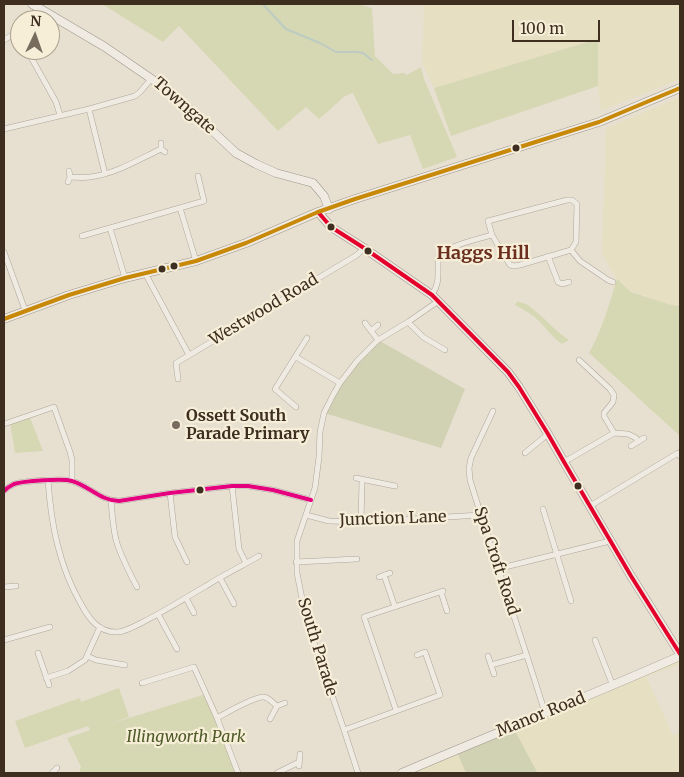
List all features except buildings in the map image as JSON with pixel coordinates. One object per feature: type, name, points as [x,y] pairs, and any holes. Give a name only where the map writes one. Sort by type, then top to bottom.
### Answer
[{"type":"street","name":"Towngate","points":[[32,4],[105,47],[152,78],[172,93],[236,153],[276,173],[313,183],[324,196],[329,208]]},
{"type":"street","points":[[33,60],[56,102],[60,116]]},
{"type":"street","points":[[4,128],[89,109],[135,96],[152,78]]},
{"type":"street","points":[[4,318],[125,278],[196,261],[246,243],[329,208],[599,122],[680,88]]},
{"type":"street","points":[[89,109],[105,174]]},
{"type":"street","points":[[69,176],[89,177],[105,174],[120,169],[162,148]]},
{"type":"street","points":[[82,236],[204,201],[198,176]]},
{"type":"street","points":[[572,200],[577,204],[576,242],[571,250],[514,266],[510,265],[492,235],[488,221],[560,201],[572,200]]},
{"type":"street","points":[[180,208],[196,261]]},
{"type":"street","points":[[318,212],[331,227],[435,298],[508,372],[520,387],[636,586],[680,655]]},
{"type":"street","points":[[110,228],[125,278]]},
{"type":"street","points":[[435,298],[438,262],[441,253],[450,247],[492,235]]},
{"type":"street","name":"Westwood Road","points":[[178,378],[176,363],[357,255],[364,248]]},
{"type":"street","points":[[571,250],[580,261],[613,282]]},
{"type":"street","points":[[4,252],[25,310]]},
{"type":"street","points":[[548,256],[558,282],[562,284],[569,282]]},
{"type":"street","points":[[145,273],[189,355]]},
{"type":"street","name":"South Parade","points":[[358,773],[306,619],[297,574],[297,541],[315,488],[320,432],[324,413],[340,383],[378,340],[408,322],[435,298]]},
{"type":"street","points":[[408,322],[423,337],[445,350]]},
{"type":"street","points":[[365,323],[378,340]]},
{"type":"street","points":[[370,331],[378,325]]},
{"type":"street","points":[[296,408],[275,389],[307,338]]},
{"type":"street","points":[[296,356],[340,383]]},
{"type":"street","points":[[585,365],[590,359]]},
{"type":"street","points":[[579,360],[614,395],[613,402],[604,413],[614,433]]},
{"type":"street","points":[[4,424],[54,407],[72,460],[72,480]]},
{"type":"street","name":"Spa Croft Road","points":[[492,411],[471,458],[469,468],[470,480],[497,569],[545,713]]},
{"type":"street","points":[[564,462],[614,433],[628,434],[636,438],[638,442]]},
{"type":"street","points":[[525,444],[526,451],[548,434]]},
{"type":"street","points":[[631,446],[644,438]]},
{"type":"street","points":[[590,506],[648,474],[678,453],[680,456]]},
{"type":"street","points":[[356,478],[395,486]]},
{"type":"street","points":[[48,480],[56,540],[72,588],[88,617],[108,631],[125,631],[260,556]]},
{"type":"street","points":[[4,490],[15,483],[72,480],[111,501],[232,486],[260,487],[311,500]]},
{"type":"street","points":[[361,522],[362,480]]},
{"type":"street","points":[[232,486],[239,549],[246,563]]},
{"type":"street","points":[[170,493],[176,537],[188,562]]},
{"type":"street","points":[[111,501],[116,540],[121,555],[137,587]]},
{"type":"street","points":[[543,509],[571,601]]},
{"type":"street","name":"Junction Lane","points":[[306,515],[330,521],[361,522],[481,515]]},
{"type":"street","points":[[497,569],[610,541]]},
{"type":"street","points":[[296,562],[357,559]]},
{"type":"street","points":[[384,575],[395,607]]},
{"type":"street","points":[[220,578],[234,604]]},
{"type":"street","points":[[4,587],[16,586]]},
{"type":"street","points":[[396,710],[364,617],[442,592],[447,612]]},
{"type":"street","points":[[186,598],[194,613]]},
{"type":"street","points":[[158,614],[177,649]]},
{"type":"street","points":[[4,640],[50,627]]},
{"type":"street","points":[[46,678],[68,671],[80,664],[87,656],[100,627]]},
{"type":"street","points":[[595,640],[613,686]]},
{"type":"street","points":[[344,730],[440,695],[425,652],[418,655]]},
{"type":"street","points":[[38,653],[48,685]]},
{"type":"street","points":[[491,665],[527,655]]},
{"type":"street","name":"Manor Road","points":[[402,773],[613,686],[680,655]]},
{"type":"street","points":[[87,656],[96,660],[125,665]]},
{"type":"street","points":[[488,656],[494,674]]},
{"type":"street","points":[[142,684],[194,667],[217,718],[238,773]]},
{"type":"street","points":[[217,718],[257,698],[266,697],[277,706]]},
{"type":"street","points":[[270,718],[277,706],[284,703]]},
{"type":"street","points":[[277,773],[299,764],[300,754]]},
{"type":"street","points":[[52,773],[57,768]]},
{"type":"shaded area","points":[[424,4],[680,4],[680,79],[601,111],[598,86],[598,39],[434,88],[422,63]]},
{"type":"shaded area","points":[[680,97],[680,306],[671,305],[631,291],[617,279],[602,254],[606,128]]},
{"type":"shaded area","points":[[680,656],[680,664],[646,677],[673,736],[680,732],[680,773],[533,773],[536,772],[513,727]]},
{"type":"shaded area","points":[[456,750],[466,773],[402,773]]},
{"type":"green space","points":[[102,4],[357,4],[372,8],[375,56],[393,74],[404,73],[407,75],[421,67],[424,79],[457,157],[423,169],[410,135],[378,144],[353,93],[345,96],[319,119],[306,107],[278,131],[179,26],[163,42]]},
{"type":"green space","points":[[598,39],[598,86],[451,136],[434,88]]},
{"type":"green space","points":[[617,279],[631,292],[671,305],[680,306],[680,436],[589,353],[608,308]]},
{"type":"green space","points":[[518,301],[528,305],[569,340],[562,344],[559,342],[536,318],[515,305]]},
{"type":"green space","points":[[378,340],[465,389],[441,448],[324,413],[340,383]]},
{"type":"green space","points":[[29,415],[43,451],[15,453],[10,422]]},
{"type":"green space","name":"Illingworth Park","points":[[119,688],[129,717],[110,724],[206,694],[238,773],[79,773],[81,767],[67,738],[90,730],[88,726],[25,748],[15,721],[80,698],[81,702]]},
{"type":"green space","points":[[513,727],[537,772],[466,773],[456,750]]},
{"type":"waterway","points":[[263,4],[286,29],[336,52],[363,53],[372,60]]},
{"type":"transit line","points":[[4,319],[69,295],[125,278],[196,261],[246,243],[318,212],[599,122],[680,88]]},
{"type":"transit line","points":[[318,212],[331,227],[432,295],[508,372],[548,434],[631,576],[680,654]]},
{"type":"transit line","points":[[4,491],[19,483],[60,480],[72,481],[106,499],[119,501],[232,486],[248,486],[273,490],[311,500]]},
{"type":"place","name":"Ossett South Parade Primary","points":[[176,425]]},
{"type":"district","name":"Haggs Hill","points":[[483,254]]}]
